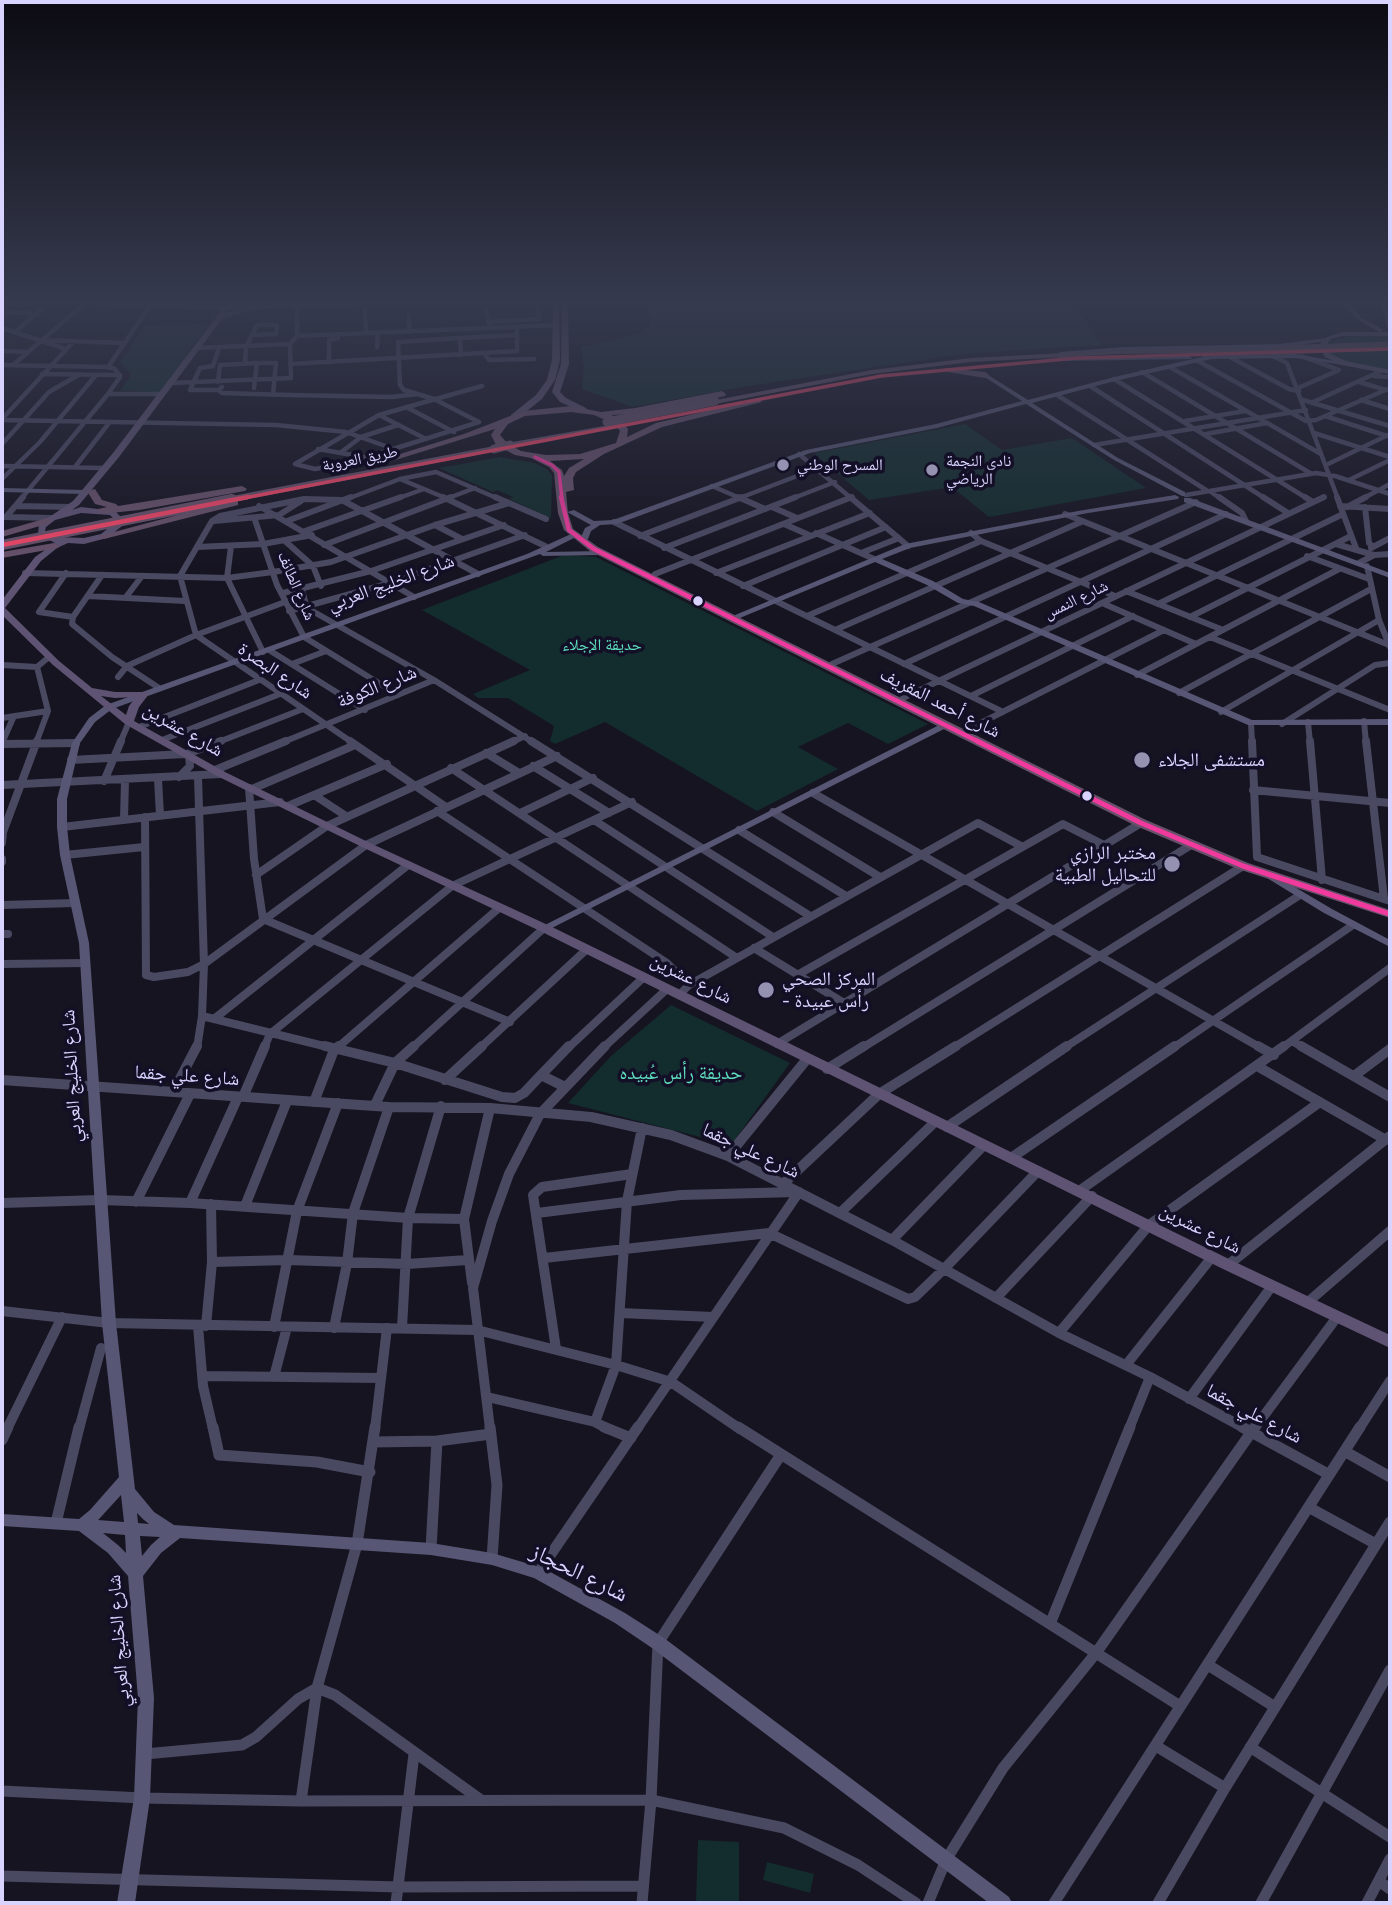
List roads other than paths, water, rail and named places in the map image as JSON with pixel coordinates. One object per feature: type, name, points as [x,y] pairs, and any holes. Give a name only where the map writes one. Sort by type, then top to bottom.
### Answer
[{"type":"highway","points":[[338,477],[546,410],[635,411],[735,392]]},
{"type":"highway","points":[[718,403],[768,392]]},
{"type":"highway","points":[[718,403],[786,392]]},
{"type":"highway","points":[[338,477],[373,476],[486,455],[569,458],[600,453],[669,422],[798,392]]},
{"type":"highway","name":"طريق العروبة","points":[[2,542],[718,403]]},
{"type":"highway","points":[[596,412],[621,424],[625,435],[620,442]]},
{"type":"highway","points":[[509,420],[495,435],[499,443],[510,450],[552,465],[559,472],[562,513],[579,536]]},
{"type":"highway","name":"شارع أحمد المقريف","points":[[600,453],[576,467],[568,482],[571,512],[579,536],[601,553],[903,698],[1141,823],[1243,866],[1390,914]]},
{"type":"highway","points":[[96,510],[139,507],[261,485],[312,481]]},
{"type":"highway","points":[[104,536],[312,481]]},
{"type":"highway","points":[[88,492],[94,500],[103,504],[139,507]]},
{"type":"highway","points":[[2,534],[53,518]]},
{"type":"highway","name":"شارع أحمد المقريف","points":[[579,536],[945,725],[1038,769],[1220,850],[1388,903]]},
{"type":"highway","points":[[2,555],[60,544]]},
{"type":"main road","points":[[509,420],[543,392]]},
{"type":"main road","points":[[556,392],[563,400],[583,410]]},
{"type":"main road","points":[[116,455],[103,468],[88,492],[86,500],[96,510],[118,518],[120,524],[104,536],[60,544],[41,532],[53,518],[88,492],[116,455],[139,424],[162,394]]},
{"type":"main road","points":[[53,518],[96,510]]},
{"type":"main road","name":"شارع عشرين","points":[[60,544],[26,573],[2,608],[49,657],[109,708],[134,724],[218,772],[366,845],[644,977],[678,990],[827,1069],[1390,1341]]},
{"type":"main road","points":[[89,690],[114,695],[144,694]]},
{"type":"main road","points":[[134,724],[134,706],[144,694]]},
{"type":"street","points":[[2,420],[26,392],[49,392]]},
{"type":"street","points":[[2,444],[49,392]]},
{"type":"street","points":[[2,480],[81,392]]},
{"type":"street","points":[[221,392],[391,397],[418,394]]},
{"type":"street","points":[[413,392],[434,399],[479,422],[365,458],[318,469],[296,465],[346,432],[379,415],[434,399],[460,392]]},
{"type":"street","points":[[1014,392],[1094,445],[1186,498],[1390,576]]},
{"type":"street","points":[[571,512],[582,520],[597,524],[614,523],[799,454],[937,426],[1026,400],[1068,392]]},
{"type":"street","points":[[1099,392],[1288,513]]},
{"type":"street","points":[[1136,392],[1313,502]]},
{"type":"street","points":[[1175,392],[1310,474]]},
{"type":"street","points":[[1213,392],[1321,454]]},
{"type":"street","points":[[1253,392],[1302,421],[1325,416],[1384,392]]},
{"type":"street","points":[[1299,392],[1328,474],[1343,506],[1343,514],[1356,548]]},
{"type":"street","points":[[1313,402],[1336,392]]},
{"type":"street","points":[[4,517],[108,394],[162,394]]},
{"type":"street","points":[[1057,395],[1242,513],[1246,521]]},
{"type":"street","points":[[1303,400],[1390,426]]},
{"type":"street","points":[[1361,400],[1390,409]]},
{"type":"street","points":[[406,407],[454,432]]},
{"type":"street","points":[[1094,445],[1287,411],[1306,410]]},
{"type":"street","points":[[1185,421],[1245,411]]},
{"type":"street","points":[[379,415],[427,439]]},
{"type":"street","points":[[1325,416],[1389,435]]},
{"type":"street","points":[[2,420],[266,425],[346,432],[392,449]]},
{"type":"street","points":[[1206,434],[1267,423]]},
{"type":"street","points":[[75,467],[109,424]]},
{"type":"street","points":[[340,453],[360,437],[398,425]]},
{"type":"street","points":[[1314,433],[1390,459]]},
{"type":"street","points":[[1326,465],[1389,435]]},
{"type":"street","points":[[318,449],[365,458]]},
{"type":"street","points":[[799,454],[908,546]]},
{"type":"street","points":[[1349,480],[1390,459]]},
{"type":"street","points":[[2,466],[103,468]]},
{"type":"street","points":[[640,536],[818,468]]},
{"type":"street","points":[[287,521],[400,479],[436,472],[546,519]]},
{"type":"street","points":[[832,664],[1114,536],[1186,498],[1310,474],[1328,474],[1390,494]]},
{"type":"street","points":[[400,479],[479,512],[545,546]]},
{"type":"street","points":[[664,548],[835,482]]},
{"type":"street","points":[[1343,506],[1390,484]]},
{"type":"street","points":[[712,486],[797,518]]},
{"type":"street","points":[[324,545],[475,488]]},
{"type":"street","points":[[2,489],[88,492]]},
{"type":"street","points":[[305,531],[424,489]]},
{"type":"street","points":[[655,574],[852,497]]},
{"type":"street","name":"شارع النمس","points":[[903,698],[1324,497]]},
{"type":"street","points":[[735,617],[908,546],[1186,498]]},
{"type":"street","points":[[212,521],[254,520],[279,515],[304,499]]},
{"type":"street","points":[[196,635],[180,576],[212,521],[220,516],[259,506],[304,499],[342,500],[478,574]]},
{"type":"street","points":[[26,573],[227,578],[273,572],[313,566],[346,557],[435,525],[509,503]]},
{"type":"street","points":[[16,506],[71,507]]},
{"type":"street","points":[[259,506],[279,515],[313,535],[324,545],[414,597]]},
{"type":"street","points":[[1343,506],[1390,509]]},
{"type":"street","points":[[1365,507],[1369,543],[1373,551]]},
{"type":"street","points":[[716,573],[870,513]]},
{"type":"street","points":[[904,664],[1226,514]]},
{"type":"street","points":[[1158,604],[1343,514]]},
{"type":"street","points":[[4,517],[53,518]]},
{"type":"street","points":[[1074,517],[1182,564],[1390,646]]},
{"type":"street","points":[[835,630],[1010,553],[1074,517]]},
{"type":"street","name":"شارع الطائف","points":[[254,520],[285,602],[304,637],[398,695]]},
{"type":"street","points":[[614,523],[1003,712]]},
{"type":"street","points":[[579,536],[597,524]]},
{"type":"street","points":[[784,524],[862,553],[934,586],[945,594],[970,602],[1251,723],[1390,722]]},
{"type":"street","points":[[435,525],[462,539]]},
{"type":"street","points":[[283,593],[321,586],[372,571],[504,525]]},
{"type":"street","points":[[743,586],[886,527]]},
{"type":"street","points":[[971,533],[981,541],[1115,596]]},
{"type":"street","points":[[197,547],[263,544],[313,535]]},
{"type":"street","points":[[289,611],[390,583],[525,536]]},
{"type":"street","name":"شارع الخليج العربي","points":[[126,1903],[142,1798],[146,1698],[132,1531],[109,1323],[84,943],[65,855],[62,827],[62,799],[76,743],[92,720],[109,708],[579,536]]},
{"type":"street","points":[[1190,617],[1351,536]]},
{"type":"street","points":[[862,553],[899,538]]},
{"type":"street","points":[[1363,565],[1373,551],[1390,538]]},
{"type":"street","points":[[285,541],[313,566],[321,586]]},
{"type":"street","points":[[807,616],[981,541]]},
{"type":"street","points":[[1333,543],[1390,554]]},
{"type":"street","points":[[231,546],[227,578],[266,651],[292,664],[365,710]]},
{"type":"street","name":"شارع الخليج العربي","points":[[530,556],[561,552],[601,553]]},
{"type":"street","points":[[1307,556],[1369,579]]},
{"type":"street","points":[[1363,565],[1379,620],[1390,646]]},
{"type":"street","points":[[1137,675],[1339,569]]},
{"type":"street","points":[[66,573],[38,612],[73,617]]},
{"type":"street","points":[[102,575],[73,617],[72,624],[159,688]]},
{"type":"street","points":[[126,597],[142,576]]},
{"type":"street","points":[[1179,693],[1371,589]]},
{"type":"street","points":[[302,590],[307,608],[434,680],[810,916]]},
{"type":"street","points":[[1126,591],[1223,630]]},
{"type":"street","points":[[88,596],[185,601]]},
{"type":"street","points":[[118,677],[127,666],[148,659],[196,635],[285,602]]},
{"type":"street","points":[[1101,603],[1196,644]]},
{"type":"street","points":[[971,696],[1133,617]]},
{"type":"street","points":[[1221,712],[1379,620]]},
{"type":"street","points":[[967,730],[1164,630]]},
{"type":"street","name":"شارع البصرة","points":[[196,635],[446,807]]},
{"type":"street","points":[[1210,637],[1390,710]]},
{"type":"street","points":[[292,664],[326,651]]},
{"type":"street","points":[[2,665],[37,667],[49,657]]},
{"type":"street","points":[[1282,723],[1375,665],[1390,663]]},
{"type":"street","points":[[2,843],[3,832],[48,711],[37,667]]},
{"type":"street","points":[[104,781],[112,758],[134,724],[258,680]]},
{"type":"street","name":"شارع الكوفة","points":[[2,785],[198,777],[218,772],[325,724],[434,680]]},
{"type":"street","points":[[162,740],[280,694]]},
{"type":"street","points":[[71,761],[187,755],[303,709]]},
{"type":"street","points":[[2,718],[48,711]]},
{"type":"street","points":[[14,716],[2,744],[76,743]]},
{"type":"street","points":[[1308,722],[1322,880]]},
{"type":"street","points":[[1251,723],[1257,857],[1388,903],[1364,722]]},
{"type":"street","points":[[374,1105],[395,1063],[544,928],[945,725]]},
{"type":"street","points":[[256,875],[327,825],[525,736]]},
{"type":"street","points":[[263,919],[249,805],[250,788],[355,745]]},
{"type":"street","points":[[486,753],[519,773]]},
{"type":"street","points":[[176,778],[190,766],[187,755]]},
{"type":"street","points":[[145,817],[146,975],[154,977],[188,972],[366,845],[557,756]]},
{"type":"street","points":[[62,827],[249,805],[284,804],[314,795],[387,764]]},
{"type":"street","points":[[533,766],[609,813]]},
{"type":"street","points":[[451,768],[737,958]]},
{"type":"street","points":[[173,1092],[197,1048],[202,1016],[204,960],[198,777]]},
{"type":"street","points":[[520,813],[593,778]]},
{"type":"street","points":[[158,779],[160,816]]},
{"type":"street","points":[[124,820],[125,780]]},
{"type":"street","points":[[1253,790],[1390,803]]},
{"type":"street","points":[[813,793],[1274,1055]]},
{"type":"street","points":[[314,795],[346,816]]},
{"type":"street","points":[[190,1203],[271,1034],[452,886],[632,802]]},
{"type":"street","points":[[437,811],[657,957],[678,990]]},
{"type":"street","points":[[774,812],[880,877]]},
{"type":"street","points":[[594,820],[773,937]]},
{"type":"street","points":[[777,1044],[1141,823]]},
{"type":"street","points":[[473,1288],[509,1174],[540,1114],[614,1036],[678,990],[978,824],[1021,846]]},
{"type":"street","points":[[799,974],[1063,824],[1104,845]]},
{"type":"street","points":[[739,830],[846,896]]},
{"type":"street","points":[[827,1069],[1191,845]]},
{"type":"street","points":[[65,855],[144,847]]},
{"type":"street","points":[[214,1019],[408,865]]},
{"type":"street","points":[[783,1184],[879,1094],[1102,957],[1243,866]]},
{"type":"street","points":[[1268,875],[1390,944]]},
{"type":"street","points":[[840,1213],[942,1124],[1300,895]]},
{"type":"street","points":[[2,905],[75,903]]},
{"type":"street","points":[[314,1102],[334,1050],[499,908]]},
{"type":"street","points":[[263,919],[463,1000],[510,1022]]},
{"type":"street","points":[[1011,1158],[1353,925]]},
{"type":"street","points":[[754,948],[844,1003]]},
{"type":"street","points":[[445,1080],[587,949]]},
{"type":"street","points":[[2,964],[85,963]]},
{"type":"street","points":[[996,1298],[1086,1194],[1390,968]]},
{"type":"street","points":[[202,1016],[395,1063],[502,1097],[515,1098],[644,977]]},
{"type":"street","points":[[1292,1041],[1390,1097]]},
{"type":"street","points":[[1354,1076],[1390,1049]]},
{"type":"street","points":[[728,1156],[807,1059]]},
{"type":"street","points":[[1228,1265],[1388,1138],[1257,1066]]},
{"type":"street","points":[[541,1075],[565,1087]]},
{"type":"street","name":"شارع علي جقما","points":[[2,1080],[286,1101],[390,1107],[490,1108],[591,1117],[642,1128],[707,1147],[892,1240],[1059,1333],[1150,1377],[1328,1474]]},
{"type":"street","points":[[136,1202],[190,1094]]},
{"type":"street","points":[[245,1206],[286,1101]]},
{"type":"street","points":[[1059,1333],[1149,1225],[1320,1102]]},
{"type":"street","points":[[274,1327],[297,1211],[338,1103]]},
{"type":"street","points":[[334,1328],[347,1263],[353,1213],[390,1107]]},
{"type":"street","points":[[402,1328],[408,1219],[441,1107]]},
{"type":"street","points":[[490,1108],[464,1219],[497,1485],[492,1559]]},
{"type":"street","points":[[595,1422],[616,1365],[627,1201],[642,1128]]},
{"type":"street","points":[[892,1240],[984,1145]]},
{"type":"street","points":[[544,1258],[769,1233],[908,1299],[915,1297],[944,1269],[1038,1171]]},
{"type":"street","points":[[556,1349],[533,1195],[537,1189],[632,1174]]},
{"type":"street","points":[[537,1213],[681,1195],[799,1192]]},
{"type":"street","points":[[538,1573],[799,1192]]},
{"type":"street","points":[[2,1203],[100,1200],[190,1203],[408,1219],[464,1219]]},
{"type":"street","points":[[211,1204],[212,1262],[202,1326],[203,1386],[219,1455],[317,1462],[370,1472]]},
{"type":"street","points":[[1308,1303],[1390,1231]]},
{"type":"street","points":[[1126,1365],[1212,1257]]},
{"type":"street","points":[[212,1262],[288,1260],[407,1264],[468,1260]]},
{"type":"street","points":[[1189,1399],[1272,1286]]},
{"type":"street","points":[[2,1311],[109,1323],[477,1330],[616,1365],[671,1382],[780,1456],[1180,1706]]},
{"type":"street","points":[[620,1313],[713,1317]]},
{"type":"street","points":[[2,1440],[62,1317]]},
{"type":"street","points":[[928,1903],[946,1860],[1003,1768],[1097,1653],[1251,1433],[1338,1317]]},
{"type":"street","points":[[274,1377],[287,1327]]},
{"type":"street","points":[[301,1801],[317,1688],[358,1544],[370,1472],[387,1328]]},
{"type":"street","points":[[56,1523],[88,1390],[101,1348]]},
{"type":"street","points":[[203,1376],[381,1378]]},
{"type":"street","points":[[1051,1624],[1150,1377]]},
{"type":"street","points":[[1054,1903],[1390,1381]]},
{"type":"street","points":[[487,1397],[595,1422],[631,1438]]},
{"type":"street","points":[[373,1442],[437,1441],[491,1434]]},
{"type":"street","points":[[431,1549],[437,1441]]},
{"type":"street","points":[[1346,1452],[1390,1478]]},
{"type":"street","points":[[642,1903],[651,1800],[658,1643],[780,1456]]},
{"type":"street","points":[[127,1485],[149,1516],[176,1534],[156,1549],[136,1574],[119,1554],[82,1524],[127,1485]]},
{"type":"street","points":[[1310,1508],[1376,1544]]},
{"type":"street","name":"شارع الحجاز","points":[[2,1520],[82,1524],[176,1534],[431,1549],[492,1559],[538,1573],[620,1618],[658,1643],[1003,1903]]},
{"type":"street","points":[[1158,1903],[1224,1788],[1390,1522]]},
{"type":"street","points":[[1208,1665],[1275,1707]]},
{"type":"street","points":[[1261,1903],[1390,1670]]},
{"type":"street","points":[[145,1754],[242,1745],[256,1737],[298,1699],[317,1688]]},
{"type":"street","points":[[317,1688],[335,1695],[481,1800]]},
{"type":"street","points":[[1156,1745],[1224,1788]]},
{"type":"street","points":[[1250,1747],[1390,1837]]},
{"type":"street","points":[[396,1903],[414,1754]]},
{"type":"street","points":[[2,1791],[142,1798],[301,1801],[651,1800],[785,1828],[858,1865],[916,1903]]},
{"type":"street","points":[[1367,1903],[1385,1885],[1390,1859]]},
{"type":"street","points":[[2,1876],[399,1887],[642,1886]]},
{"type":"place","name":"المسرح الوطني","points":[[783,465]]},
{"type":"place","name":"نادي النجمة الرياضي","points":[[932,470]]},
{"type":"place","name":"مستشفى الجلاء","points":[[1142,760]]},
{"type":"place","name":"مختبر الرازي للتحاليل الطبية","points":[[1172,864]]},
{"type":"place","name":"المركز الصحي - رأس عبيدة","points":[[766,990]]},
{"type":"park label","name":"حديقة الإجلاء","points":[[602,645]]},
{"type":"park label","name":"حديقة رأس عُبيده","points":[[681,1073]]}]
